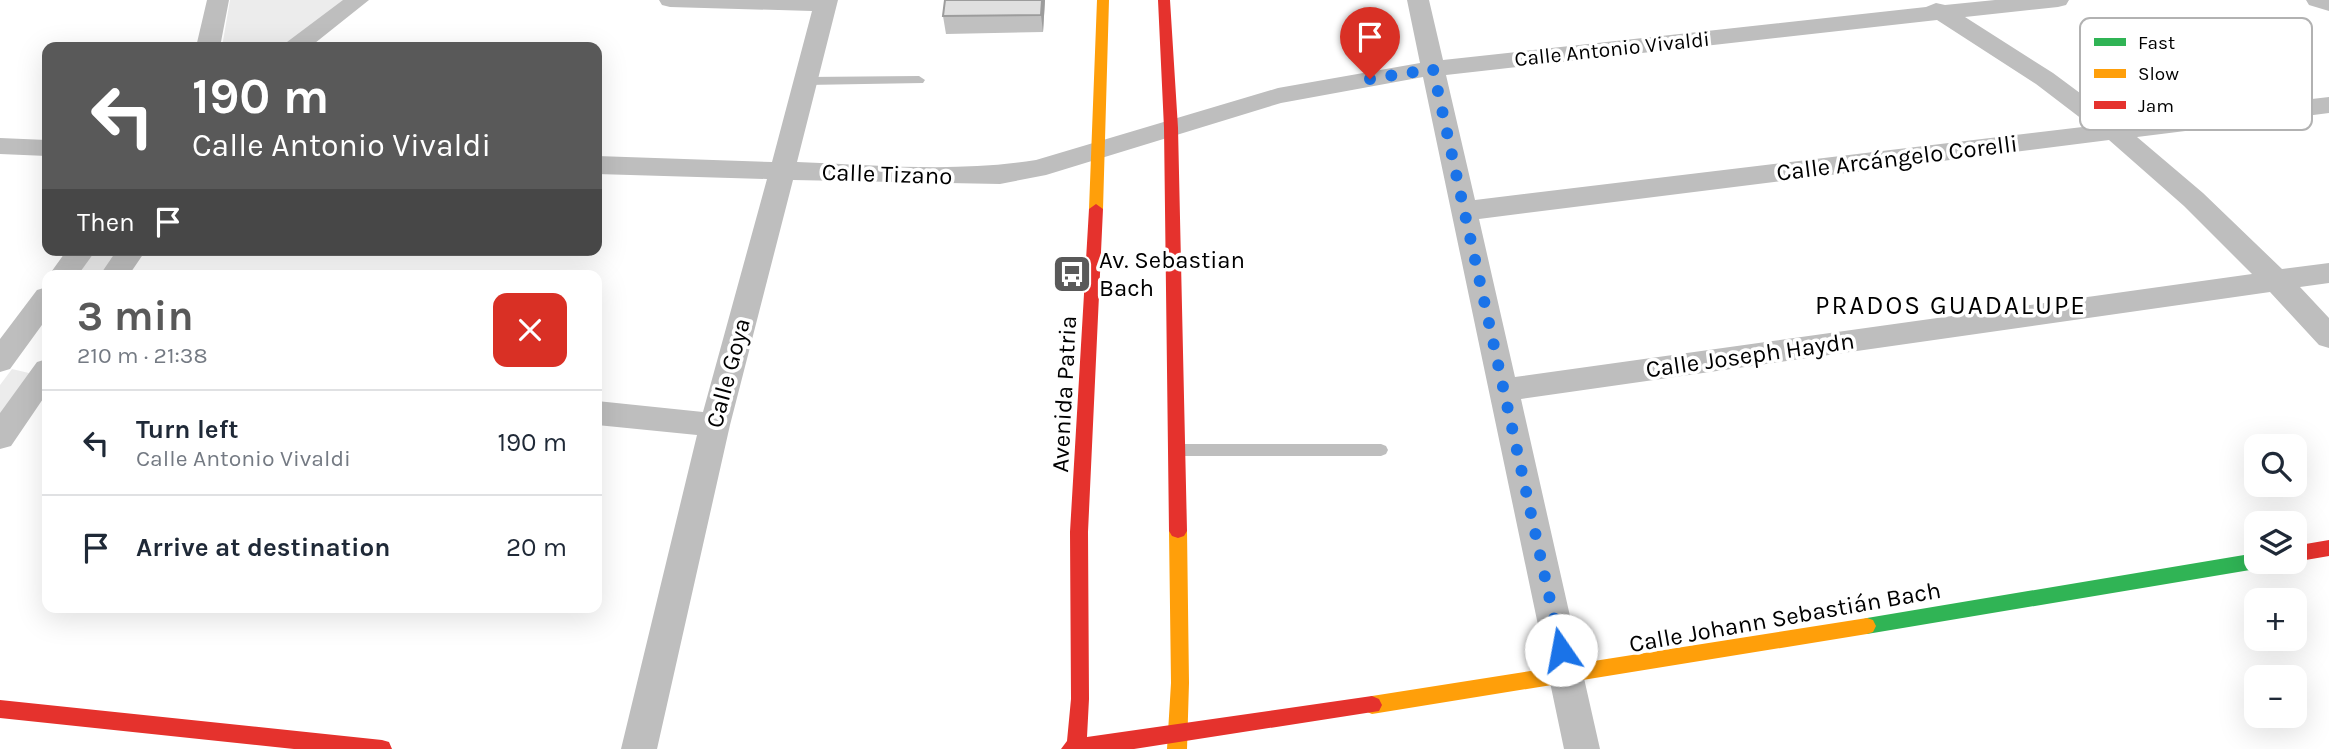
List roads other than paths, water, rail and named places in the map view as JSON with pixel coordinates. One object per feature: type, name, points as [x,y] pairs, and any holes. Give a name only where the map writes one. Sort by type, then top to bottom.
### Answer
[{"type":"main road","name":"Avenida Patria","points":[[1074,749],[1080,699],[1079,532],[1103,0]]},
{"type":"main road","points":[[1164,0],[1171,128],[1179,732],[1177,749]]},
{"type":"main road","points":[[2307,552],[2329,548]]},
{"type":"main road","name":"Calle Johann Sebastián Bach","points":[[1074,749],[1566,676],[2244,563]]},
{"type":"main road","points":[[0,709],[382,749]]},
{"type":"street","points":[[209,42],[218,0]]},
{"type":"street","points":[[302,42],[358,0]]},
{"type":"street","points":[[670,0],[826,2]]},
{"type":"street","points":[[1418,0],[1582,749]]},
{"type":"street","points":[[1917,0],[2025,67],[2080,106]]},
{"type":"street","name":"Calle Antonio Vivaldi","points":[[1171,128],[1278,96],[1433,69],[2057,0]]},
{"type":"street","points":[[2317,0],[2329,4]]},
{"type":"street","name":"Calle Goya","points":[[639,749],[715,425],[826,2]]},
{"type":"street","name":"Calle Tizano","points":[[602,165],[1000,175],[1037,169],[1171,128]]},
{"type":"street","name":"Calle Arcángelo Corelli","points":[[1465,211],[2124,130]]},
{"type":"street","points":[[2116,131],[2175,181],[2277,280],[2329,337]]},
{"type":"street","points":[[0,146],[42,148]]},
{"type":"street","name":"Calle Joseph Haydn","points":[[1504,390],[2329,273]]},
{"type":"street","points":[[1,357],[42,304]]},
{"type":"street","points":[[1,357],[42,359]]},
{"type":"street","points":[[0,437],[42,377]]},
{"type":"street","points":[[602,414],[715,425]]},
{"type":"lane","points":[[806,80],[919,80]]},
{"type":"lane","points":[[1176,450],[1381,450]]},
{"type":"place","name":"Av. Sebastian Bach","points":[[1072,274]]},
{"type":"district","name":"PRADOS GUADALUPE","points":[[1951,305]]}]
